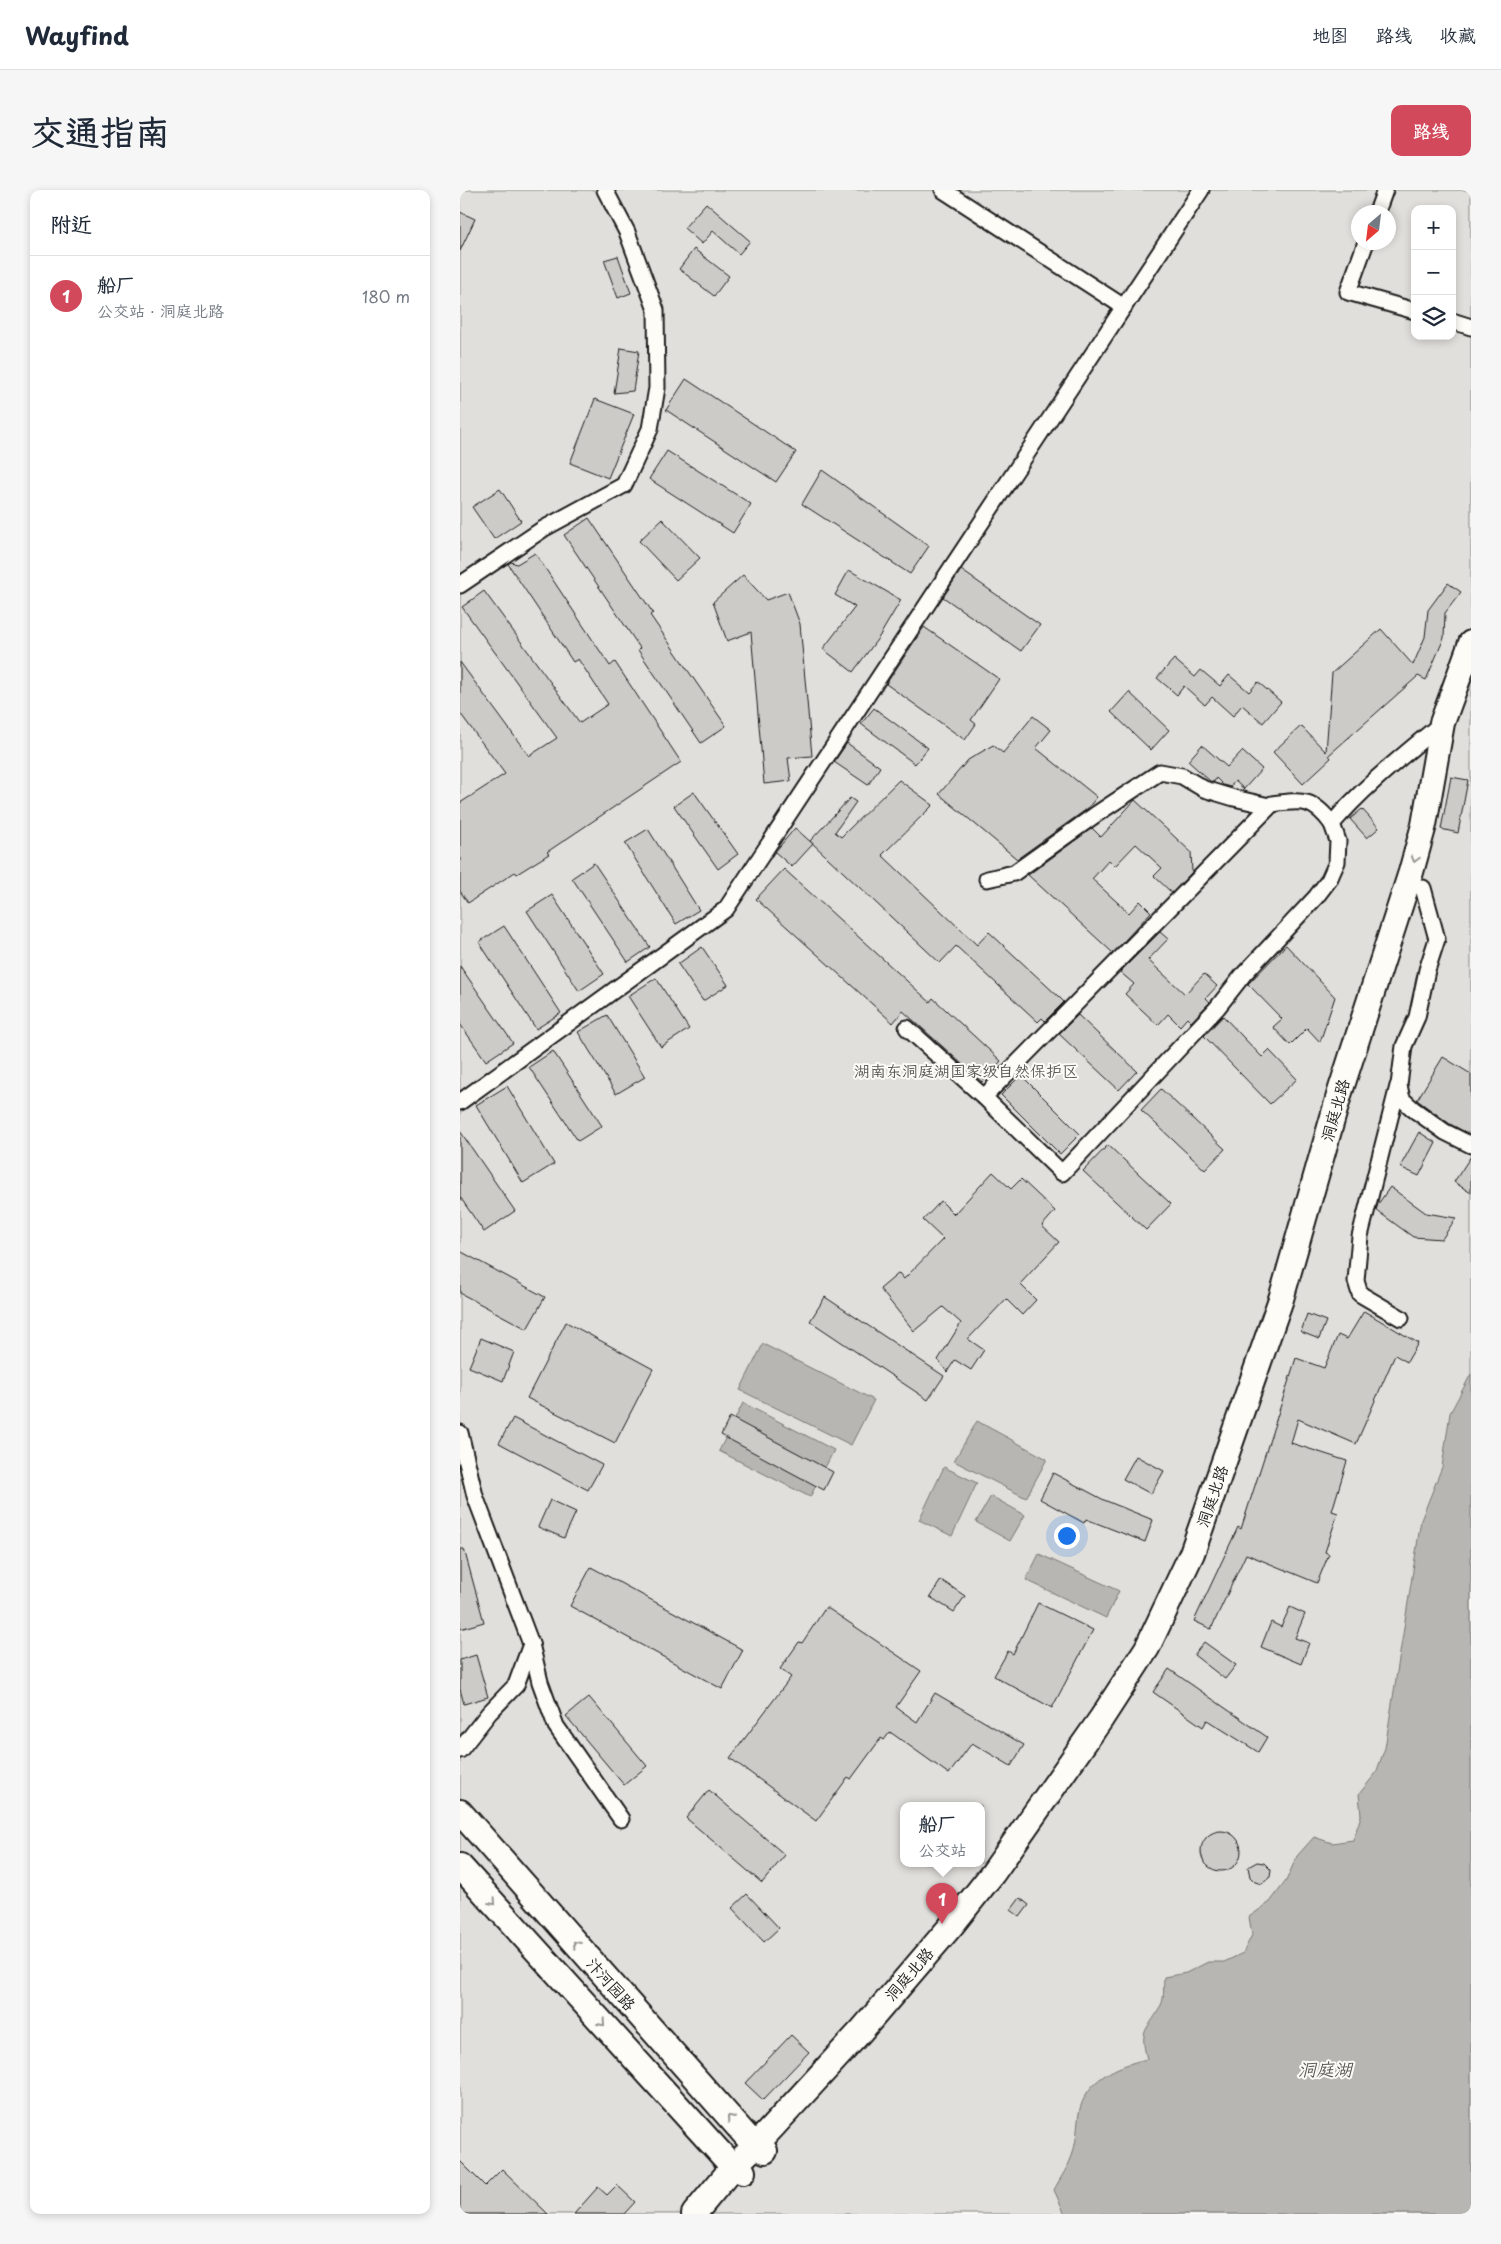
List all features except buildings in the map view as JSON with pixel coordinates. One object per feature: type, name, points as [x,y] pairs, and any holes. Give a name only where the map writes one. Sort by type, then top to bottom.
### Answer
[{"type":"main road","name":"洞庭北路","points":[[760,2148],[951,1926],[993,1872],[1117,1696],[1148,1648],[1170,1603],[1192,1554],[1281,1299],[1340,1092],[1414,862],[1424,826],[1442,722],[1471,643]]},
{"type":"main road","name":"洞庭北路","points":[[694,2214],[760,2148],[811,2103],[974,1912],[1014,1860],[1110,1723],[1161,1642],[1195,1569],[1283,1322],[1355,1073],[1423,888],[1436,842],[1437,812],[1457,704],[1471,663]]},
{"type":"main road","name":"汴河园路","points":[[460,1812],[760,2148]]},
{"type":"main road","name":"汴河园路","points":[[460,1866],[738,2170]]},
{"type":"main road","name":"洞庭北路","points":[[706,2214],[738,2170]]},
{"type":"street","points":[[460,585],[543,529],[624,485],[650,429],[657,388],[656,310],[627,232],[605,190]]},
{"type":"street","points":[[943,190],[1124,306]]},
{"type":"street","points":[[460,1102],[726,908],[1201,190]]},
{"type":"street","points":[[1380,205],[1385,190]]},
{"type":"street","points":[[1363,250],[1348,292],[1411,310]]},
{"type":"street","points":[[1456,322],[1471,326]]},
{"type":"street","points":[[1332,824],[1386,770],[1442,722]]},
{"type":"street","points":[[987,879],[1014,873],[1095,814],[1160,772],[1182,776],[1204,789],[1270,806]]},
{"type":"street","points":[[907,1028],[984,1097],[1062,1173],[1218,1008],[1243,975],[1316,897],[1329,880],[1337,862],[1338,841],[1332,824],[1324,813],[1302,800],[1272,804],[984,1097]]},
{"type":"street","points":[[1401,1318],[1360,1294],[1356,1280],[1360,1236],[1399,1085],[1404,1046],[1417,1017],[1426,970],[1437,940],[1423,888]]},
{"type":"street","points":[[1399,1085],[1402,1099],[1413,1109],[1445,1132],[1471,1145]]},
{"type":"street","points":[[460,1433],[475,1496],[530,1644],[540,1682],[556,1726],[620,1819]]},
{"type":"street","points":[[460,1750],[489,1713],[516,1685],[530,1644]]},
{"type":"green space","name":"湖南东洞庭湖国家级自然保护区","points":[[460,190],[1471,190],[1471,2214],[460,2214]]},
{"type":"water","points":[[763,1344],[874,1400],[851,1445],[740,1390]]},
{"type":"water","name":"洞庭湖","points":[[1471,1374],[1471,2214],[1065,2214],[1054,2190],[1072,2157],[1079,2113],[1083,2101],[1088,2091],[1104,2076],[1124,2066],[1147,2059],[1144,2034],[1162,2002],[1164,1977],[1186,1973],[1208,1962],[1224,1962],[1243,1953],[1252,1935],[1249,1917],[1270,1902],[1286,1881],[1297,1856],[1314,1837],[1332,1843],[1353,1840],[1361,1816],[1359,1794],[1376,1773],[1385,1748],[1421,1520],[1442,1467],[1450,1413]]},
{"type":"water","points":[[743,1403],[834,1450],[810,1497],[719,1451]]},
{"type":"water","points":[[977,1421],[1047,1459],[1026,1498],[954,1461]]},
{"type":"water","points":[[944,1467],[977,1483],[952,1536],[919,1520]]},
{"type":"water","points":[[991,1496],[1025,1515],[1010,1541],[976,1522]]},
{"type":"water","points":[[1039,1554],[1119,1591],[1106,1618],[1026,1580]]},
{"type":"place","name":"船厂","points":[[942,1924]]}]
